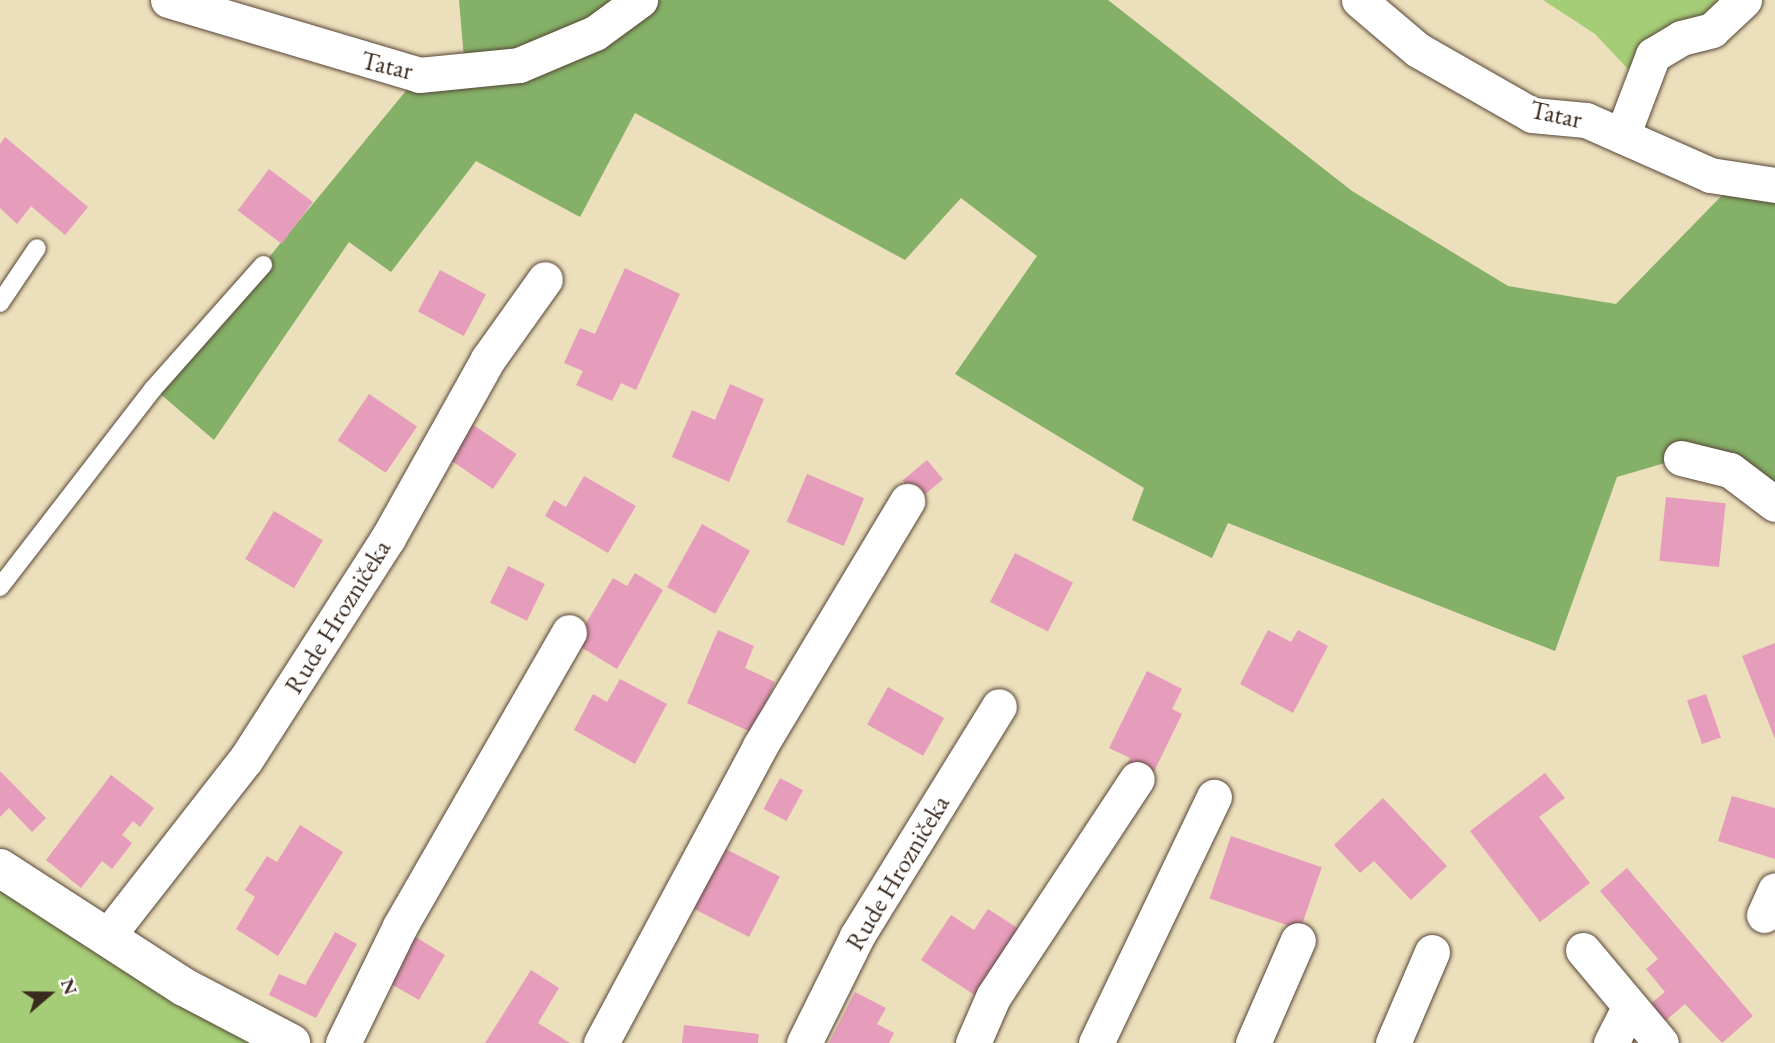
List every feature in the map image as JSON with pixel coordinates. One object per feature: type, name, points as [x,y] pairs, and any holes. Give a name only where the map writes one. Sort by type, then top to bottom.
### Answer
[{"type":"street","name":"Tatar","points":[[168,0],[419,75],[519,65],[595,33],[640,0]]},
{"type":"street","name":"Tatar","points":[[1359,0],[1418,50],[1532,115],[1586,120],[1710,175],[1775,185]]},
{"type":"street","points":[[1622,136],[1653,55],[1681,38],[1712,30],[1744,0]]},
{"type":"street","name":"Rude Hrozničeka","points":[[106,938],[269,726],[388,538],[488,359],[545,279]]},
{"type":"street","points":[[1682,458],[1730,470],[1775,504]]},
{"type":"street","points":[[601,1043],[760,746],[907,500]]},
{"type":"street","points":[[343,1043],[400,926],[569,632]]},
{"type":"street","name":"Rude Hrozničeka","points":[[804,1043],[857,936],[999,706]]},
{"type":"street","points":[[973,1043],[993,998],[1137,779]]},
{"type":"street","points":[[1096,1043],[1214,797]]},
{"type":"street","points":[[0,868],[106,938],[291,1043]]},
{"type":"street","points":[[1253,1043],[1298,940]]},
{"type":"street","points":[[1583,950],[1628,1010],[1661,1043]]},
{"type":"street","points":[[1393,1043],[1432,953]]},
{"type":"street","points":[[1611,1043],[1628,1010]]},
{"type":"lane","points":[[0,303],[37,248]]},
{"type":"lane","points":[[0,587],[153,389],[263,265]]},
{"type":"green space","points":[[459,0],[1108,0],[1352,191],[1508,286],[1616,304],[1738,179],[1775,185],[1775,504],[1682,458],[1617,477],[1555,651],[1228,523],[1212,558],[1132,520],[1144,488],[955,374],[1037,256],[961,198],[905,260],[635,113],[580,217],[476,161],[391,272],[349,242],[214,440],[158,392],[419,75],[465,70]]},
{"type":"green space","points":[[1543,0],[1744,0],[1643,85],[1595,34]]},
{"type":"green space","points":[[0,885],[279,1043],[0,1043]]},
{"type":"building","points":[[5,137],[88,207],[65,235],[31,206],[17,224],[0,208],[0,144]]},
{"type":"building","points":[[269,169],[313,202],[282,244],[238,211]]},
{"type":"building","points":[[625,268],[680,294],[636,390],[621,383],[612,401],[576,385],[583,371],[564,363],[580,328],[595,334]]},
{"type":"building","points":[[440,270],[486,294],[464,336],[418,311]]},
{"type":"building","points":[[730,384],[764,399],[729,482],[672,457],[692,410],[715,420]]},
{"type":"building","points":[[369,394],[417,426],[386,473],[338,440]]},
{"type":"building","points":[[466,420],[517,454],[493,489],[443,455]]},
{"type":"building","points":[[927,460],[943,479],[919,500],[902,481]]},
{"type":"building","points":[[807,474],[864,498],[844,546],[787,522]]},
{"type":"building","points":[[584,476],[636,506],[608,553],[545,516],[554,500],[566,507]]},
{"type":"building","points":[[1666,497],[1726,503],[1719,567],[1659,561]]},
{"type":"building","points":[[274,511],[323,540],[294,588],[245,559]]},
{"type":"building","points":[[702,524],[750,551],[715,614],[667,587]]},
{"type":"building","points":[[1015,553],[1073,583],[1048,632],[990,602]]},
{"type":"building","points":[[508,566],[545,584],[527,621],[490,603]]},
{"type":"building","points":[[635,573],[663,590],[617,669],[574,643],[613,578],[627,586]]},
{"type":"building","points":[[718,630],[754,646],[745,668],[775,682],[753,733],[687,703]]},
{"type":"building","points":[[1268,630],[1291,642],[1298,630],[1328,646],[1293,713],[1240,684]]},
{"type":"building","points":[[1775,643],[1775,739],[1742,656]]},
{"type":"building","points":[[1147,671],[1182,689],[1172,709],[1182,714],[1149,782],[1124,770],[1130,758],[1109,748]]},
{"type":"building","points":[[620,679],[667,704],[635,764],[574,730],[593,694],[607,702]]},
{"type":"building","points":[[888,687],[944,718],[923,756],[867,725]]},
{"type":"building","points":[[1706,694],[1721,737],[1702,744],[1687,701]]},
{"type":"building","points":[[0,771],[46,818],[32,832],[9,808],[0,817]]},
{"type":"building","points":[[1545,773],[1565,798],[1539,817],[1590,883],[1540,922],[1470,831]]},
{"type":"building","points":[[111,775],[154,808],[140,827],[133,821],[122,835],[132,843],[112,869],[102,861],[81,888],[46,860]]},
{"type":"building","points":[[780,778],[803,790],[787,821],[764,809]]},
{"type":"building","points":[[1732,796],[1775,808],[1775,859],[1718,841]]},
{"type":"building","points":[[1383,798],[1447,866],[1411,900],[1374,861],[1360,873],[1334,845]]},
{"type":"building","points":[[300,825],[343,852],[278,956],[236,929],[255,897],[245,890],[267,856],[277,862]]},
{"type":"building","points":[[1231,836],[1322,867],[1300,930],[1210,898]]},
{"type":"building","points":[[722,847],[780,877],[749,937],[691,908]]},
{"type":"building","points":[[1627,868],[1753,1016],[1722,1043],[1685,1004],[1664,1022],[1649,1005],[1665,992],[1646,969],[1658,959],[1600,891]]},
{"type":"building","points":[[988,909],[1019,929],[976,996],[921,960],[951,915],[974,930]]},
{"type":"building","points":[[335,932],[357,944],[316,1018],[269,995],[279,974],[305,985]]},
{"type":"building","points":[[409,933],[445,955],[419,1000],[391,984]]},
{"type":"building","points":[[531,970],[559,988],[538,1023],[570,1043],[485,1043]]},
{"type":"building","points":[[855,992],[886,1008],[877,1024],[894,1033],[889,1043],[829,1043]]},
{"type":"building","points":[[684,1025],[759,1034],[758,1043],[682,1043]]}]
